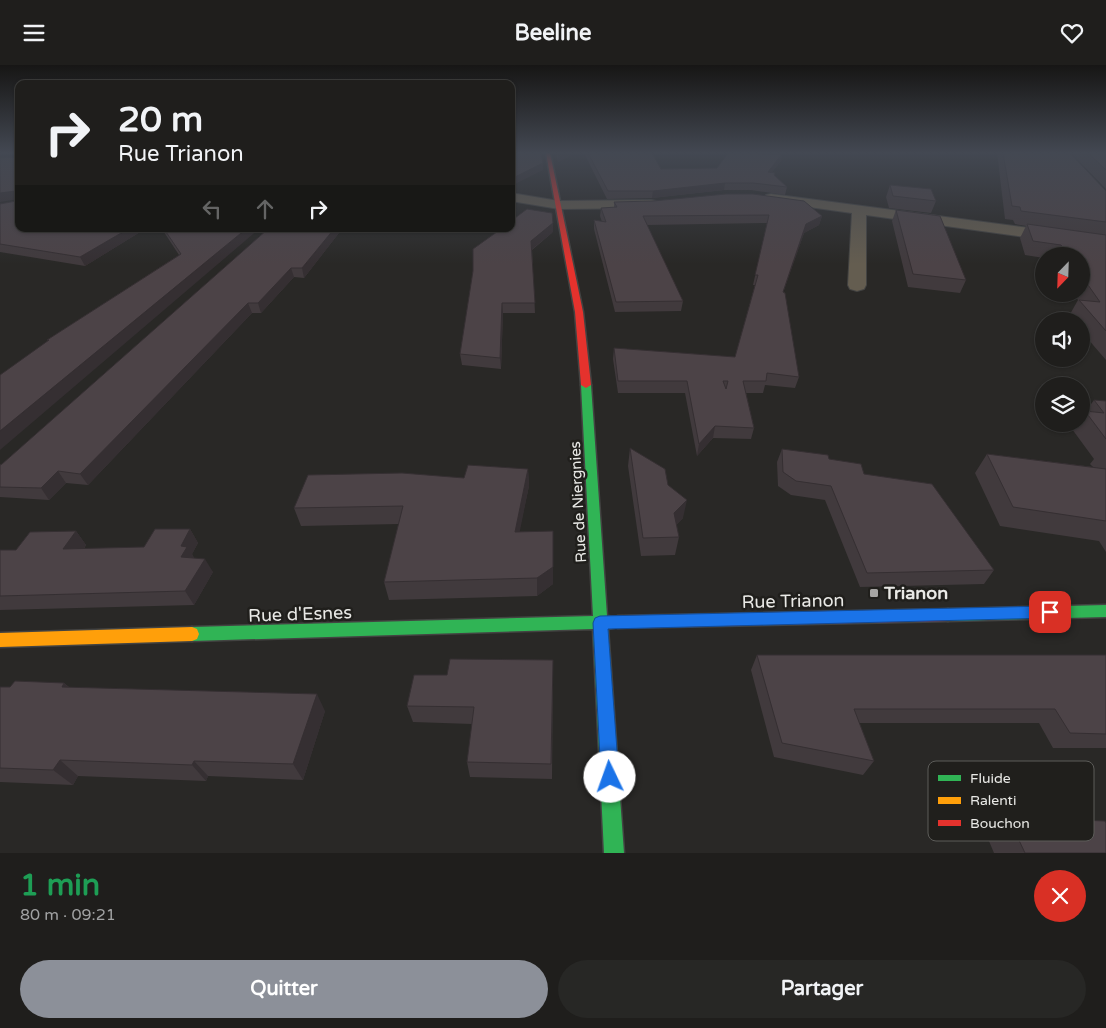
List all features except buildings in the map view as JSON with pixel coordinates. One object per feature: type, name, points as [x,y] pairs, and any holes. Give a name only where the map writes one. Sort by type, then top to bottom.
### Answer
[{"type":"street","name":"Rue de Niergnies","points":[[556,190],[580,320],[585,366],[614,853]]},
{"type":"street","points":[[758,197],[1106,243]]},
{"type":"street","points":[[515,198],[559,205],[668,203]]},
{"type":"street","points":[[857,285],[859,211]]},
{"type":"street","name":"Rue Trianon","points":[[600,623],[1106,611]]},
{"type":"street","name":"Rue d'Esnes","points":[[0,640],[600,623]]},
{"type":"traffic: fast","points":[[586,385],[614,853]]},
{"type":"traffic: fast","points":[[948,615],[1106,611]]},
{"type":"traffic: fast","points":[[192,634],[618,622]]},
{"type":"traffic: slow","points":[[0,640],[192,634]]},
{"type":"traffic: jam","points":[[555,190],[579,312],[586,385]]},
{"type":"traffic: jam","points":[[618,622],[948,615]]},
{"type":"place","name":"Trianon","points":[[874,593]]},
{"type":"route","points":[[610,777],[600,623],[1050,612]]}]
